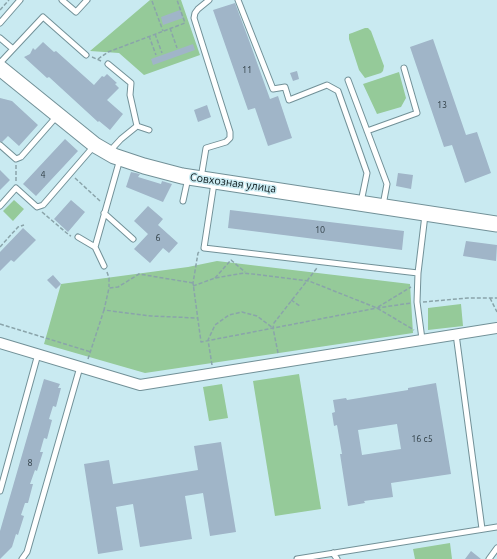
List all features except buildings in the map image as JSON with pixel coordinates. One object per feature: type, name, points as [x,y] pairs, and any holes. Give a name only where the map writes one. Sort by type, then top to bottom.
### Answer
[{"type":"street","name":"Совхозная улица","points":[[0,68],[94,145],[114,155],[164,172],[201,179],[497,224]]},
{"type":"street","points":[[0,343],[140,385],[497,328]]},
{"type":"lane","points":[[0,23],[20,0]]},
{"type":"lane","points":[[62,0],[76,12],[87,0]]},
{"type":"lane","points":[[209,0],[198,9],[194,18],[230,132],[230,138],[226,142],[206,148],[201,179],[204,248],[418,273]]},
{"type":"lane","points":[[238,0],[273,89],[285,87],[289,100],[326,85],[338,91],[367,173],[360,202]]},
{"type":"lane","points":[[0,63],[43,17],[86,55]]},
{"type":"lane","points":[[0,38],[13,49]]},
{"type":"lane","points":[[108,64],[131,83],[130,96],[137,126]]},
{"type":"lane","points":[[367,131],[417,113],[404,68]]},
{"type":"lane","points":[[348,80],[387,184],[383,206]]},
{"type":"lane","points":[[0,145],[16,159],[21,157],[58,115]]},
{"type":"lane","points":[[137,126],[149,130]]},
{"type":"lane","points":[[95,247],[106,206],[114,155],[121,139],[137,126]]},
{"type":"lane","points":[[0,206],[16,188],[36,207],[43,206],[94,145]]},
{"type":"lane","points":[[183,201],[201,179]]},
{"type":"lane","points":[[422,339],[417,302],[417,283],[425,212]]},
{"type":"lane","points":[[104,213],[133,239]]},
{"type":"lane","points":[[78,237],[95,247],[104,266]]},
{"type":"lane","points":[[456,334],[482,529]]},
{"type":"lane","points":[[0,491],[38,354]]},
{"type":"lane","points":[[22,559],[27,552],[82,367]]},
{"type":"lane","points":[[297,559],[497,527]]},
{"type":"lane","points":[[489,559],[497,548]]},
{"type":"lane","points":[[334,553],[337,559]]},
{"type":"path","points":[[0,10],[9,0]]},
{"type":"path","points":[[98,59],[108,52],[185,23],[177,0]]},
{"type":"path","points":[[152,1],[163,31]]},
{"type":"path","points":[[170,28],[177,48]]},
{"type":"path","points":[[155,34],[162,53]]},
{"type":"path","points":[[150,36],[156,55]]},
{"type":"path","points":[[86,55],[108,64]]},
{"type":"path","points":[[16,159],[16,188]]},
{"type":"path","points":[[70,174],[106,206]]},
{"type":"path","points":[[39,209],[69,235],[78,237]]},
{"type":"path","points":[[0,247],[18,227],[24,225]]},
{"type":"path","points":[[204,248],[198,253],[193,284],[201,342],[377,308],[417,302],[468,298],[497,298]]},
{"type":"path","points":[[215,278],[231,260],[246,273]]},
{"type":"path","points":[[280,362],[273,328],[274,322],[305,281],[322,262]]},
{"type":"path","points":[[82,367],[91,352],[104,310],[109,278],[104,266]]},
{"type":"path","points":[[108,288],[118,287],[140,274],[193,284],[215,278],[246,273],[305,281],[377,308],[415,331],[422,339]]},
{"type":"path","points":[[377,308],[417,283]]},
{"type":"path","points":[[490,298],[497,312]]},
{"type":"path","points":[[291,300],[300,306]]},
{"type":"path","points":[[104,310],[151,316],[197,318]]},
{"type":"path","points":[[213,373],[208,340],[215,325],[229,315],[242,312],[257,316],[273,328]]},
{"type":"path","points":[[0,324],[91,352]]},
{"type":"green space","points":[[150,0],[181,0],[200,55],[144,75],[119,53],[90,51]]},
{"type":"green space","points":[[368,28],[371,31],[384,66],[381,73],[365,78],[359,70],[349,39],[349,34]]},
{"type":"green space","points":[[399,72],[406,98],[401,107],[377,114],[363,84]]},
{"type":"green space","points":[[14,200],[24,209],[13,221],[3,211]]},
{"type":"green space","points":[[217,261],[410,284],[413,333],[145,373],[44,344],[61,284],[188,267]]},
{"type":"green space","points":[[461,304],[463,326],[428,330],[428,308]]},
{"type":"green space","points":[[299,374],[321,509],[275,516],[253,381]]},
{"type":"green space","points":[[222,384],[228,418],[209,421],[203,387]]},
{"type":"green space","points":[[450,543],[452,559],[415,559],[413,549]]}]
